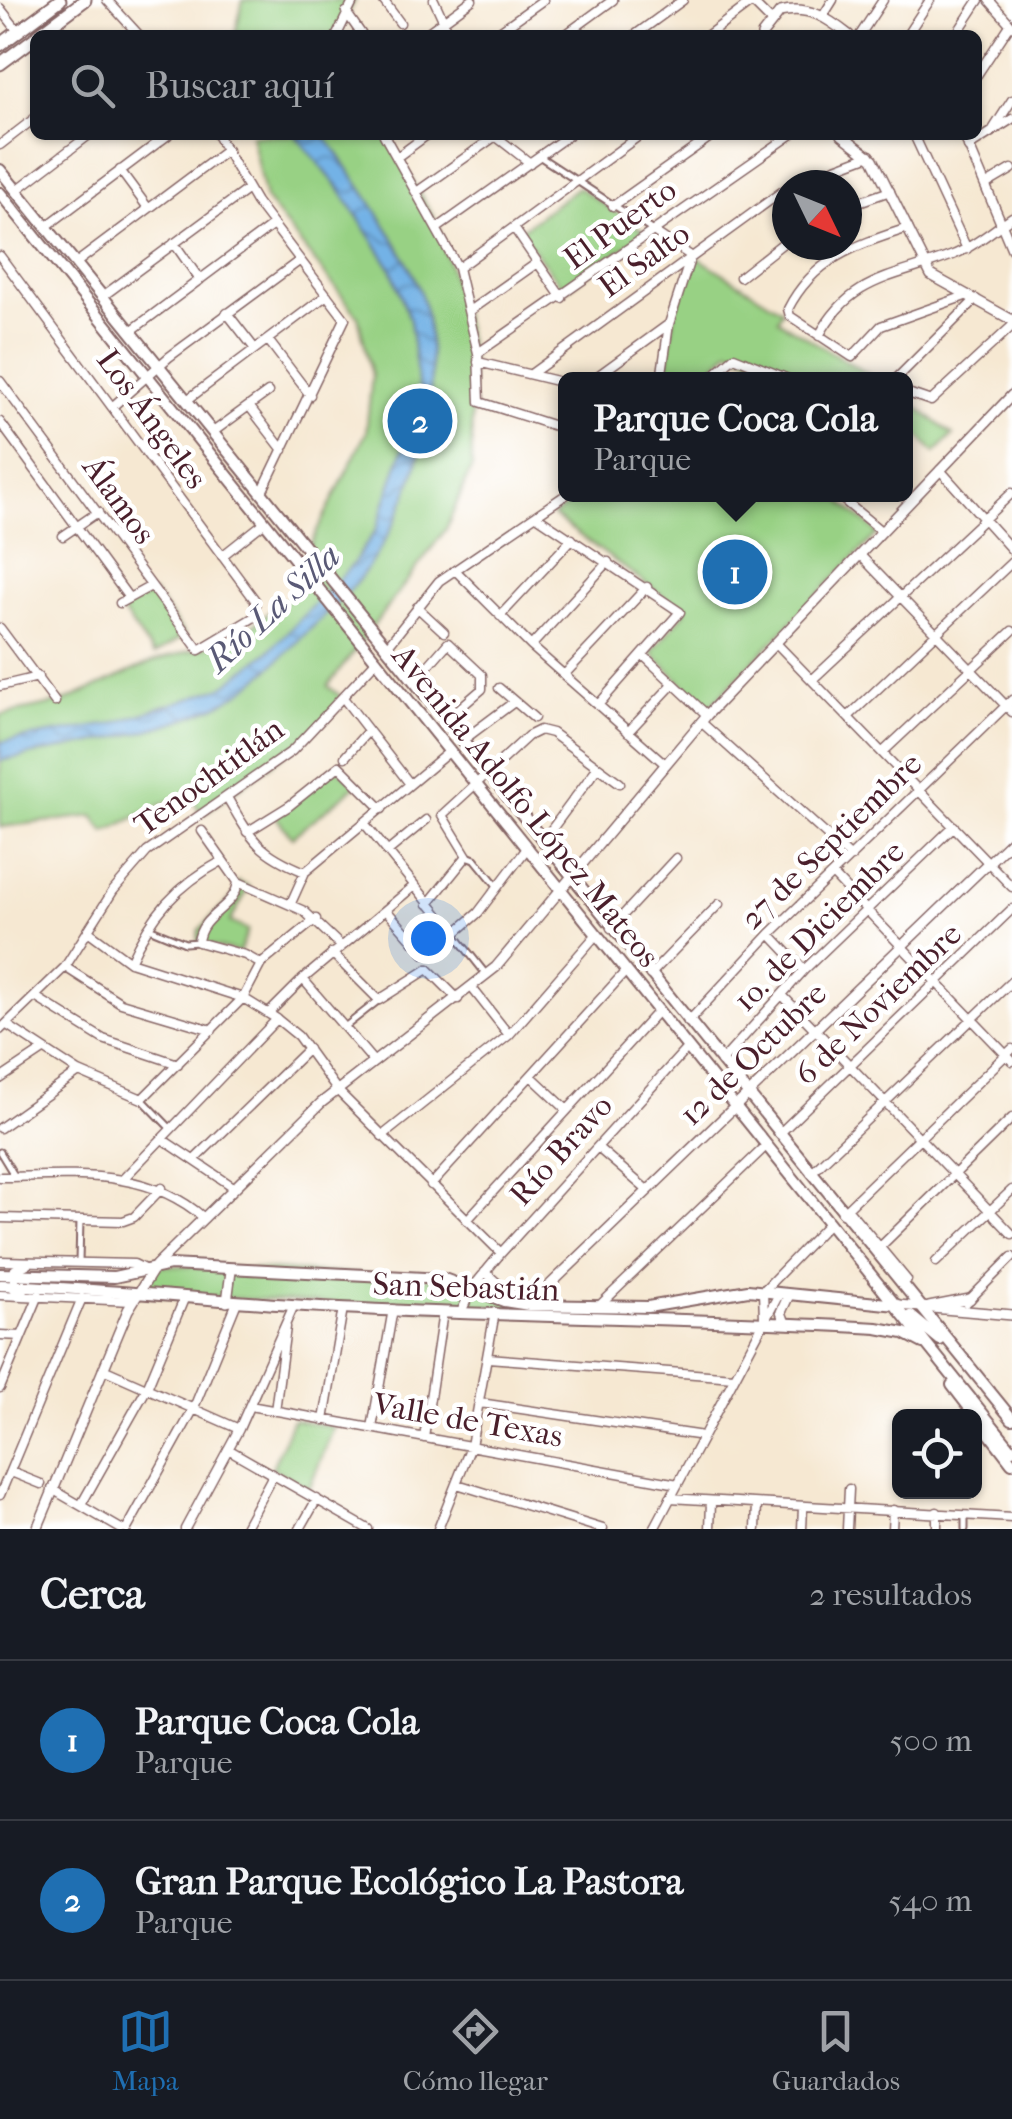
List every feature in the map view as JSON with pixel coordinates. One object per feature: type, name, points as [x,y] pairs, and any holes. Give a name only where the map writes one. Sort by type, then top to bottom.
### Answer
[{"type":"main road","points":[[0,44],[60,0]]},
{"type":"main road","points":[[45,30],[85,0]]},
{"type":"main road","points":[[0,64],[30,41]]},
{"type":"main road","name":"Avenida Adolfo López Mateos","points":[[0,170],[610,928],[845,1210],[952,1350],[1010,1413]]},
{"type":"main road","name":"Avenida Adolfo López Mateos","points":[[0,193],[1012,1450]]},
{"type":"main road","points":[[28,228],[43,222]]},
{"type":"main road","name":"San Sebastián","points":[[0,1285],[14,1280],[114,1277],[150,1267],[434,1278],[525,1304],[658,1306],[736,1290],[898,1306]]},
{"type":"main road","name":"San Sebastián","points":[[0,1274],[14,1280],[134,1297],[896,1330],[930,1349]]},
{"type":"main road","points":[[863,1301],[876,1288],[876,1280]]},
{"type":"main road","points":[[898,1306],[952,1350]]},
{"type":"main road","points":[[930,1349],[952,1350]]},
{"type":"main road","points":[[944,1365],[951,1384],[1012,1463]]},
{"type":"street","points":[[107,0],[134,30]]},
{"type":"street","points":[[339,30],[354,0]]},
{"type":"street","points":[[383,0],[400,23]]},
{"type":"street","points":[[434,0],[448,30]]},
{"type":"street","points":[[431,30],[472,0]]},
{"type":"street","points":[[501,30],[543,0]]},
{"type":"street","points":[[571,30],[612,0]]},
{"type":"street","points":[[642,30],[683,0]]},
{"type":"street","points":[[765,30],[786,0]]},
{"type":"street","points":[[823,16],[833,0]]},
{"type":"street","points":[[863,30],[883,0]]},
{"type":"street","points":[[910,30],[930,0]]},
{"type":"street","points":[[959,30],[979,0]]},
{"type":"street","points":[[982,69],[1011,26],[989,0]]},
{"type":"street","points":[[714,30],[751,1],[770,20]]},
{"type":"street","points":[[0,8],[18,31]]},
{"type":"street","points":[[780,12],[800,10],[823,16],[842,30]]},
{"type":"street","points":[[346,12],[359,30]]},
{"type":"street","points":[[994,128],[1012,100]]},
{"type":"street","points":[[982,136],[1012,119]]},
{"type":"street","points":[[0,144],[30,122]]},
{"type":"street","points":[[17,190],[82,140]]},
{"type":"street","points":[[43,222],[161,140]]},
{"type":"street","points":[[220,140],[248,190],[344,317],[262,492]]},
{"type":"street","points":[[387,140],[439,227],[458,268],[478,358],[482,405],[558,427]]},
{"type":"street","points":[[397,157],[420,140]]},
{"type":"street","points":[[418,191],[490,140]]},
{"type":"street","points":[[501,140],[530,163]]},
{"type":"street","points":[[439,227],[562,140]]},
{"type":"street","points":[[458,268],[633,140]]},
{"type":"street","points":[[613,206],[707,140]]},
{"type":"street","name":"El Puerto","points":[[478,358],[784,140]]},
{"type":"street","points":[[849,140],[870,154],[936,280],[1012,323],[930,402],[913,395]]},
{"type":"street","points":[[915,140],[967,249]]},
{"type":"street","points":[[966,140],[1012,249]]},
{"type":"street","points":[[968,146],[977,140]]},
{"type":"street","points":[[76,263],[228,150]]},
{"type":"street","name":"El Salto","points":[[830,170],[870,154]]},
{"type":"street","points":[[539,156],[691,256],[669,324],[661,372]]},
{"type":"street","points":[[120,170],[148,208]]},
{"type":"street","points":[[985,185],[1012,170]]},
{"type":"street","points":[[103,296],[248,190]]},
{"type":"street","points":[[862,201],[890,191]]},
{"type":"street","name":"El Salto","points":[[531,374],[772,198]]},
{"type":"street","points":[[819,336],[838,305],[854,292],[967,249],[1012,217]]},
{"type":"street","points":[[131,330],[273,225]]},
{"type":"street","points":[[514,228],[562,298]]},
{"type":"street","points":[[908,228],[828,259],[808,278],[790,305],[790,316],[849,356],[856,354],[866,338],[888,322],[972,297]]},
{"type":"street","points":[[174,243],[200,280]]},
{"type":"street","points":[[740,277],[772,252]]},
{"type":"street","name":"Los Ángeles","points":[[0,256],[257,603],[258,613],[228,636],[198,648]]},
{"type":"street","points":[[112,407],[159,366],[299,261]]},
{"type":"street","points":[[469,310],[537,263]]},
{"type":"street","points":[[187,400],[327,295]]},
{"type":"street","points":[[902,372],[972,297]]},
{"type":"street","points":[[227,313],[255,350]]},
{"type":"street","points":[[603,372],[669,324]]},
{"type":"street","points":[[268,340],[310,395]]},
{"type":"street","points":[[478,358],[558,382]]},
{"type":"street","points":[[715,372],[726,359],[737,358],[761,372]]},
{"type":"street","name":"Álamos","points":[[1,386],[198,648]]},
{"type":"street","points":[[213,432],[268,392]]},
{"type":"street","points":[[913,498],[1012,395]]},
{"type":"street","points":[[250,406],[282,450]]},
{"type":"street","points":[[0,422],[129,598]]},
{"type":"street","points":[[940,470],[1012,550]]},
{"type":"street","points":[[814,679],[1012,492]]},
{"type":"street","points":[[383,644],[434,586],[558,501]]},
{"type":"street","points":[[848,502],[882,531]]},
{"type":"street","points":[[36,1529],[150,1267],[337,1090],[486,976],[704,718],[910,502]]},
{"type":"street","points":[[63,536],[98,512]]},
{"type":"street","points":[[538,516],[680,612],[598,705]]},
{"type":"street","points":[[222,556],[265,522]]},
{"type":"street","points":[[500,616],[572,539]]},
{"type":"street","points":[[860,555],[1010,706]]},
{"type":"street","points":[[531,646],[608,562]]},
{"type":"street","points":[[849,716],[1012,562]]},
{"type":"street","points":[[456,571],[531,646],[664,763]]},
{"type":"street","points":[[120,603],[151,586]]},
{"type":"street","points":[[564,676],[647,588]]},
{"type":"street","points":[[418,606],[444,632]]},
{"type":"street","points":[[1,630],[56,702]]},
{"type":"street","points":[[883,752],[1012,631]]},
{"type":"street","points":[[414,682],[448,643],[472,664],[485,684],[446,720]]},
{"type":"street","points":[[776,643],[1012,886]]},
{"type":"street","points":[[643,655],[850,857]]},
{"type":"street","name":"Tenochtitlán","points":[[4,1027],[65,967],[147,852],[292,751],[377,660]]},
{"type":"street","points":[[0,686],[38,677]]},
{"type":"street","points":[[628,732],[673,684]]},
{"type":"street","points":[[499,688],[534,718]]},
{"type":"street","points":[[344,699],[410,784]]},
{"type":"street","points":[[462,741],[514,702]]},
{"type":"street","name":"27 de Septiembre","points":[[688,1022],[770,934],[1010,706]]},
{"type":"street","points":[[498,887],[474,859],[466,856],[442,815],[486,771],[540,730],[552,733],[620,783]]},
{"type":"street","points":[[247,832],[290,806],[342,762],[368,731]]},
{"type":"street","points":[[291,903],[306,872],[450,752]]},
{"type":"street","points":[[342,762],[382,810]]},
{"type":"street","points":[[543,841],[597,768]]},
{"type":"street","points":[[228,799],[266,855],[306,872]]},
{"type":"street","points":[[387,852],[426,820]]},
{"type":"street","points":[[365,824],[486,976]]},
{"type":"street","name":"1o. de Diciembre","points":[[721,1062],[804,970],[954,826]]},
{"type":"street","points":[[202,831],[238,882],[291,903],[316,919],[341,946]]},
{"type":"street","name":"12 de Octubre","points":[[525,1304],[1012,840]]},
{"type":"street","points":[[454,934],[473,918],[528,847]]},
{"type":"street","points":[[428,904],[462,867],[466,856]]},
{"type":"street","points":[[610,928],[676,858]]},
{"type":"street","points":[[130,962],[146,927],[177,890],[222,861]]},
{"type":"street","points":[[833,874],[1010,1055],[845,1210],[907,1280]]},
{"type":"street","points":[[198,942],[202,926],[234,896],[238,882]]},
{"type":"street","points":[[123,1179],[172,1129],[303,978],[414,886]]},
{"type":"street","points":[[650,975],[718,904]]},
{"type":"street","name":"6 de Noviembre","points":[[779,1134],[1012,909]]},
{"type":"street","points":[[386,910],[425,954]]},
{"type":"street","points":[[142,1098],[243,998],[260,964],[316,919]]},
{"type":"street","points":[[146,927],[185,943],[198,942],[245,955],[260,964]]},
{"type":"street","points":[[88,931],[130,962],[243,998],[273,1016],[308,1049],[337,1090],[500,1253]]},
{"type":"street","points":[[382,1136],[509,1036],[597,934]]},
{"type":"street","points":[[770,934],[804,970]]},
{"type":"street","points":[[332,953],[378,1000]]},
{"type":"street","points":[[65,967],[121,1002],[212,1030]]},
{"type":"street","points":[[346,1026],[378,1000],[428,969],[458,999]]},
{"type":"street","points":[[430,1185],[626,970]]},
{"type":"street","points":[[303,978],[374,1062]]},
{"type":"street","points":[[811,1173],[1012,981]]},
{"type":"street","points":[[472,988],[509,1036]]},
{"type":"street","points":[[782,995],[1012,1234]]},
{"type":"street","points":[[37,998],[103,1039],[178,1064]]},
{"type":"street","points":[[467,1220],[658,1010]]},
{"type":"street","points":[[4,1027],[80,1072],[142,1098],[172,1129]]},
{"type":"street","name":"Río Bravo","points":[[461,1312],[473,1288],[500,1253],[688,1047]]},
{"type":"street","points":[[196,1158],[308,1049]]},
{"type":"street","points":[[0,1079],[42,1051]]},
{"type":"street","points":[[0,1128],[80,1072]]},
{"type":"street","points":[[531,1076],[566,1109]]},
{"type":"street","points":[[880,1247],[1012,1118]]},
{"type":"street","points":[[162,1139],[196,1158],[235,1188]]},
{"type":"street","points":[[599,1306],[767,1145]]},
{"type":"street","points":[[596,1148],[647,1190]]},
{"type":"street","points":[[0,1152],[16,1177]]},
{"type":"street","points":[[0,1177],[123,1179],[162,1188],[204,1218]]},
{"type":"street","points":[[0,1218],[128,1220],[162,1188]]},
{"type":"street","points":[[936,1262],[1012,1190]]},
{"type":"street","points":[[78,1264],[80,1220]]},
{"type":"street","points":[[764,1323],[763,1291],[829,1223]]},
{"type":"street","points":[[956,1313],[1012,1257]]},
{"type":"street","name":"San Sebastián","points":[[0,1261],[150,1267]]},
{"type":"street","points":[[25,1295],[14,1280],[28,1263]]},
{"type":"street","points":[[52,1489],[124,1529],[193,1410],[232,1302],[231,1271]]},
{"type":"street","points":[[485,1272],[525,1304]]},
{"type":"street","name":"San Sebastián","points":[[0,1295],[134,1297]]},
{"type":"street","points":[[1,1382],[39,1295]]},
{"type":"street","points":[[654,1529],[764,1323],[784,1295]]},
{"type":"street","points":[[784,1295],[781,1312],[785,1323]]},
{"type":"street","points":[[0,1495],[82,1298]]},
{"type":"street","points":[[922,1308],[970,1299]]},
{"type":"street","points":[[81,1505],[147,1388],[184,1300]]},
{"type":"street","points":[[184,1529],[239,1429],[294,1305]]},
{"type":"street","name":"San Sebastián","points":[[898,1306],[922,1308]]},
{"type":"street","points":[[324,1420],[344,1308]]},
{"type":"street","points":[[922,1308],[1012,1315]]},
{"type":"street","points":[[372,1428],[394,1309]]},
{"type":"street","points":[[424,1438],[444,1312]]},
{"type":"street","points":[[452,1529],[439,1526],[471,1446],[495,1312]]},
{"type":"street","points":[[276,1411],[286,1326]]},
{"type":"street","points":[[0,1335],[22,1336]]},
{"type":"street","points":[[488,1358],[734,1377]]},
{"type":"street","points":[[103,1369],[239,1429]]},
{"type":"street","points":[[480,1403],[703,1436]]},
{"type":"street","name":"Valle de Texas","points":[[250,1406],[678,1484]]},
{"type":"street","points":[[228,1449],[362,1527]]},
{"type":"street","points":[[10,1472],[41,1484]]},
{"type":"street","points":[[244,1529],[273,1474]]},
{"type":"street","points":[[457,1484],[602,1529]]},
{"type":"street","points":[[848,1529],[849,1490]]},
{"type":"street","points":[[300,1529],[316,1499]]},
{"type":"street","points":[[710,1529],[711,1502]]},
{"type":"street","points":[[668,1503],[1012,1518]]},
{"type":"street","points":[[665,1529],[668,1503]]},
{"type":"street","points":[[756,1529],[757,1504]]},
{"type":"street","points":[[802,1529],[803,1506]]},
{"type":"street","points":[[892,1529],[893,1510]]},
{"type":"street","points":[[937,1512],[937,1529]]},
{"type":"street","points":[[965,1529],[966,1514]]},
{"type":"green space","points":[[243,0],[355,0],[340,30],[236,30]]},
{"type":"green space","points":[[252,140],[389,140],[439,227],[471,355],[472,467],[446,529],[328,686],[344,699],[304,740],[202,815],[188,792],[105,832],[93,816],[0,827],[0,715],[63,702],[152,662],[237,637],[320,574],[305,555],[366,433],[372,376],[358,316],[265,199]]},
{"type":"green space","points":[[578,187],[646,232],[565,290],[519,231]]},
{"type":"green space","points":[[697,257],[782,310],[778,320],[864,372],[785,372],[730,350],[709,372],[666,372],[676,304]]},
{"type":"green space","points":[[913,404],[953,435],[935,453],[913,430]]},
{"type":"green space","points":[[572,502],[841,502],[878,533],[708,708],[651,653],[685,612],[553,516]]},
{"type":"green space","points":[[153,593],[185,635],[154,655],[121,610]]},
{"type":"green space","points":[[336,767],[358,784],[292,837],[275,816]]},
{"type":"green space","points":[[238,882],[249,887],[230,922],[248,930],[239,953],[198,942],[199,930],[234,896]]},
{"type":"green space","points":[[156,1265],[434,1278],[472,1287],[485,1272],[522,1304],[520,1313],[136,1294]]},
{"type":"green space","points":[[293,1419],[334,1427],[309,1489],[272,1468]]},
{"type":"water","points":[[299,140],[327,140],[372,204],[418,286],[430,340],[428,412],[421,448],[411,483],[380,549],[347,593],[274,665],[231,698],[167,725],[0,761],[0,742],[112,724],[223,687],[269,651],[353,564],[376,530],[420,398],[410,321],[391,268],[339,188]]},
{"type":"place","name":"Gran Parque Ecológico La Pastora","points":[[420,421]]},
{"type":"place","name":"Parque Coca Cola","points":[[735,572]]},
{"type":"water label","name":"Río La Silla","points":[[273,608]]}]
